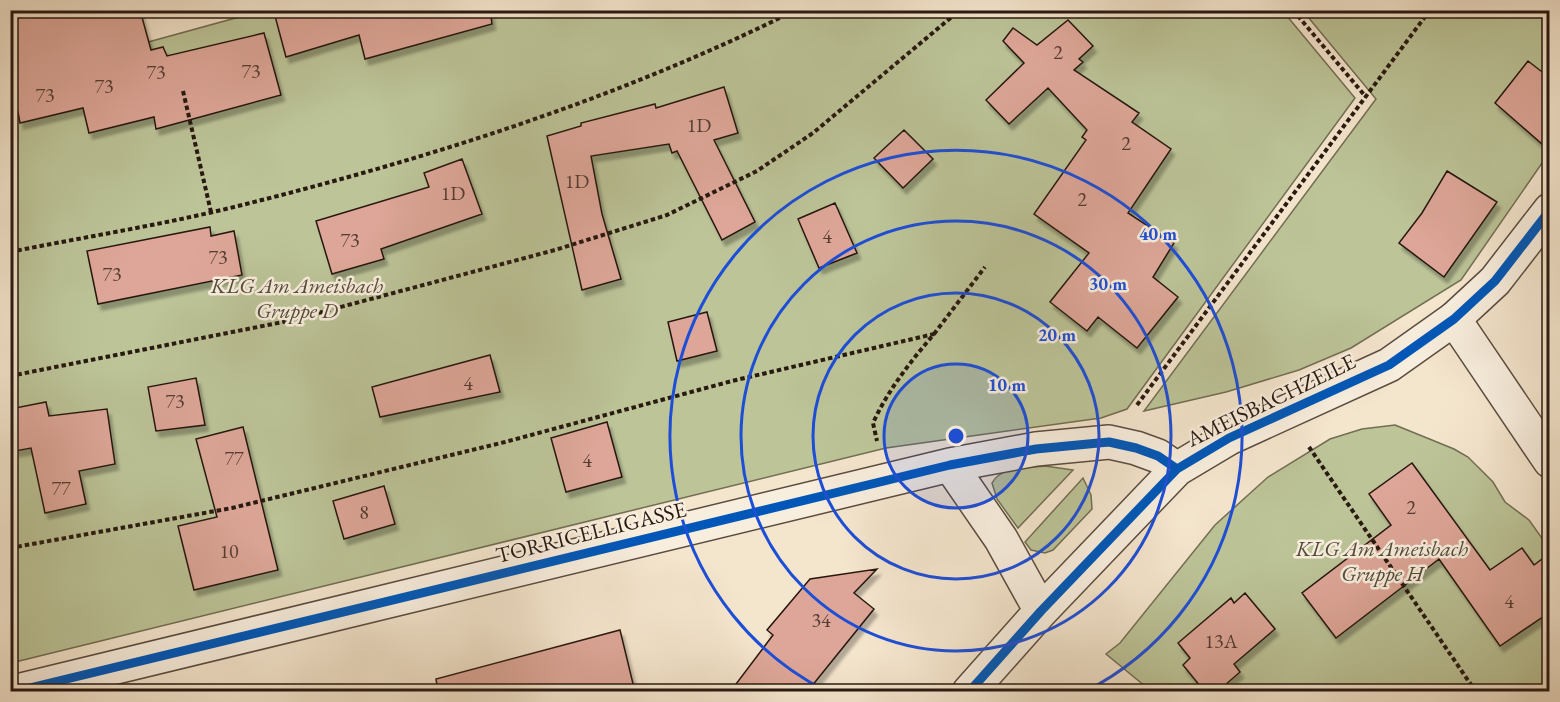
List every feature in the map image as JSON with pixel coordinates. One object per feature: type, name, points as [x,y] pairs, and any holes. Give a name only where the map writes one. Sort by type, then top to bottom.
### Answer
[{"type":"street","name":"AMEISBACHZEILE","points":[[969,692],[1041,610],[1177,469],[1229,438],[1389,365],[1454,318],[1495,281],[1550,210]]},
{"type":"street","points":[[1454,318],[1550,461]]},
{"type":"street","name":"TORRICELLIGASSE","points":[[13,692],[950,465],[1036,449],[1109,442],[1158,456],[1177,469]]},
{"type":"street","points":[[950,465],[1001,539],[1041,610]]},
{"type":"path","points":[[10,252],[211,212],[227,211],[449,147],[574,107],[748,34],[796,10]]},
{"type":"path","points":[[10,376],[288,321],[555,250],[667,215],[757,171],[813,133],[960,10]]},
{"type":"path","points":[[1293,10],[1366,97]]},
{"type":"path","points":[[1135,407],[1430,10]]},
{"type":"path","points":[[183,91],[211,212]]},
{"type":"path","points":[[872,484],[881,456],[873,423],[911,361],[985,267]]},
{"type":"path","points":[[10,548],[232,508],[506,442],[732,381],[934,334]]},
{"type":"path","points":[[1305,441],[1476,692]]},
{"type":"green space","name":"KLG Am Ameisbach Gruppe D","points":[[1282,10],[1355,98],[1127,409],[1101,418],[886,448],[11,663],[10,80],[261,11]]},
{"type":"green space","points":[[1303,11],[1549,11],[1549,153],[1461,280],[1351,348],[1299,370],[1226,392],[1144,411],[1376,99]]},
{"type":"green space","name":"KLG Am Ameisbach Gruppe H","points":[[1395,425],[1468,457],[1493,482],[1505,502],[1529,520],[1549,548],[1549,691],[1151,691],[1106,654],[1120,643],[1215,525],[1268,477],[1330,439],[1362,429]]},
{"type":"green space","points":[[1045,466],[1073,470],[1018,528],[997,499],[992,483],[996,477],[1008,471]]},
{"type":"green space","points":[[1083,478],[1091,495],[1092,509],[1053,550],[1045,553],[1031,550],[1025,542]]},
{"type":"building","points":[[10,10],[140,10],[151,50],[163,47],[167,56],[264,33],[281,95],[156,129],[154,117],[89,133],[83,108],[20,123],[18,112],[10,114]]},
{"type":"building","points":[[295,10],[490,10],[492,24],[365,59],[359,35],[286,57],[275,16]]},
{"type":"building","points":[[1068,20],[1093,46],[1079,59],[1083,62],[1074,70],[1139,113],[1132,122],[1171,149],[1128,213],[1174,243],[1153,277],[1178,297],[1137,348],[1098,317],[1087,331],[1050,302],[1089,253],[1034,214],[1086,140],[1082,137],[1087,130],[1048,88],[1009,124],[986,100],[1024,63],[1003,41],[1013,28],[1037,45]]},
{"type":"building","points":[[1528,61],[1550,78],[1550,151],[1495,103]]},
{"type":"building","points":[[724,87],[738,133],[714,140],[755,222],[722,240],[677,151],[672,153],[669,144],[591,156],[602,214],[621,279],[582,290],[547,136],[581,126],[581,123],[655,104],[656,108]]},
{"type":"building","points":[[904,130],[933,159],[903,188],[874,158]]},
{"type":"building","points":[[462,159],[482,214],[381,249],[384,259],[332,274],[316,221],[429,187],[424,173]]},
{"type":"building","points":[[1447,171],[1497,202],[1444,277],[1399,243],[1422,213]]},
{"type":"building","points":[[835,203],[857,253],[819,268],[798,219]]},
{"type":"building","points":[[210,227],[211,236],[234,231],[242,275],[98,304],[87,251]]},
{"type":"building","points":[[707,312],[717,351],[677,361],[668,322]]},
{"type":"building","points":[[490,355],[500,392],[380,417],[372,387]]},
{"type":"building","points":[[196,378],[205,425],[156,431],[148,387]]},
{"type":"building","points":[[46,402],[49,416],[107,409],[115,464],[79,471],[86,504],[45,513],[31,448],[15,451],[10,431],[10,409]]},
{"type":"building","points":[[607,422],[622,477],[566,492],[551,438]]},
{"type":"building","points":[[243,427],[278,570],[194,590],[178,526],[217,517],[196,439]]},
{"type":"building","points":[[1412,463],[1490,570],[1522,548],[1534,565],[1550,553],[1550,612],[1500,646],[1439,559],[1336,638],[1302,593],[1391,525],[1369,494]]},
{"type":"building","points":[[384,486],[395,524],[344,539],[333,501]]},
{"type":"building","points":[[877,569],[854,593],[874,609],[807,692],[730,692],[773,635],[767,630],[810,579]]},
{"type":"building","points":[[1245,593],[1275,629],[1234,664],[1240,672],[1217,692],[1205,692],[1183,665],[1190,658],[1178,643],[1231,598],[1234,603]]},
{"type":"building","points":[[620,630],[635,692],[438,692],[436,679]]},
{"type":"cycle path","points":[[969,692],[1041,611],[1177,469],[1229,438],[1389,365],[1454,319],[1495,281],[1550,210]]},
{"type":"cycle path","points":[[13,692],[950,465],[1036,449],[1109,442],[1158,456],[1177,469]]}]
